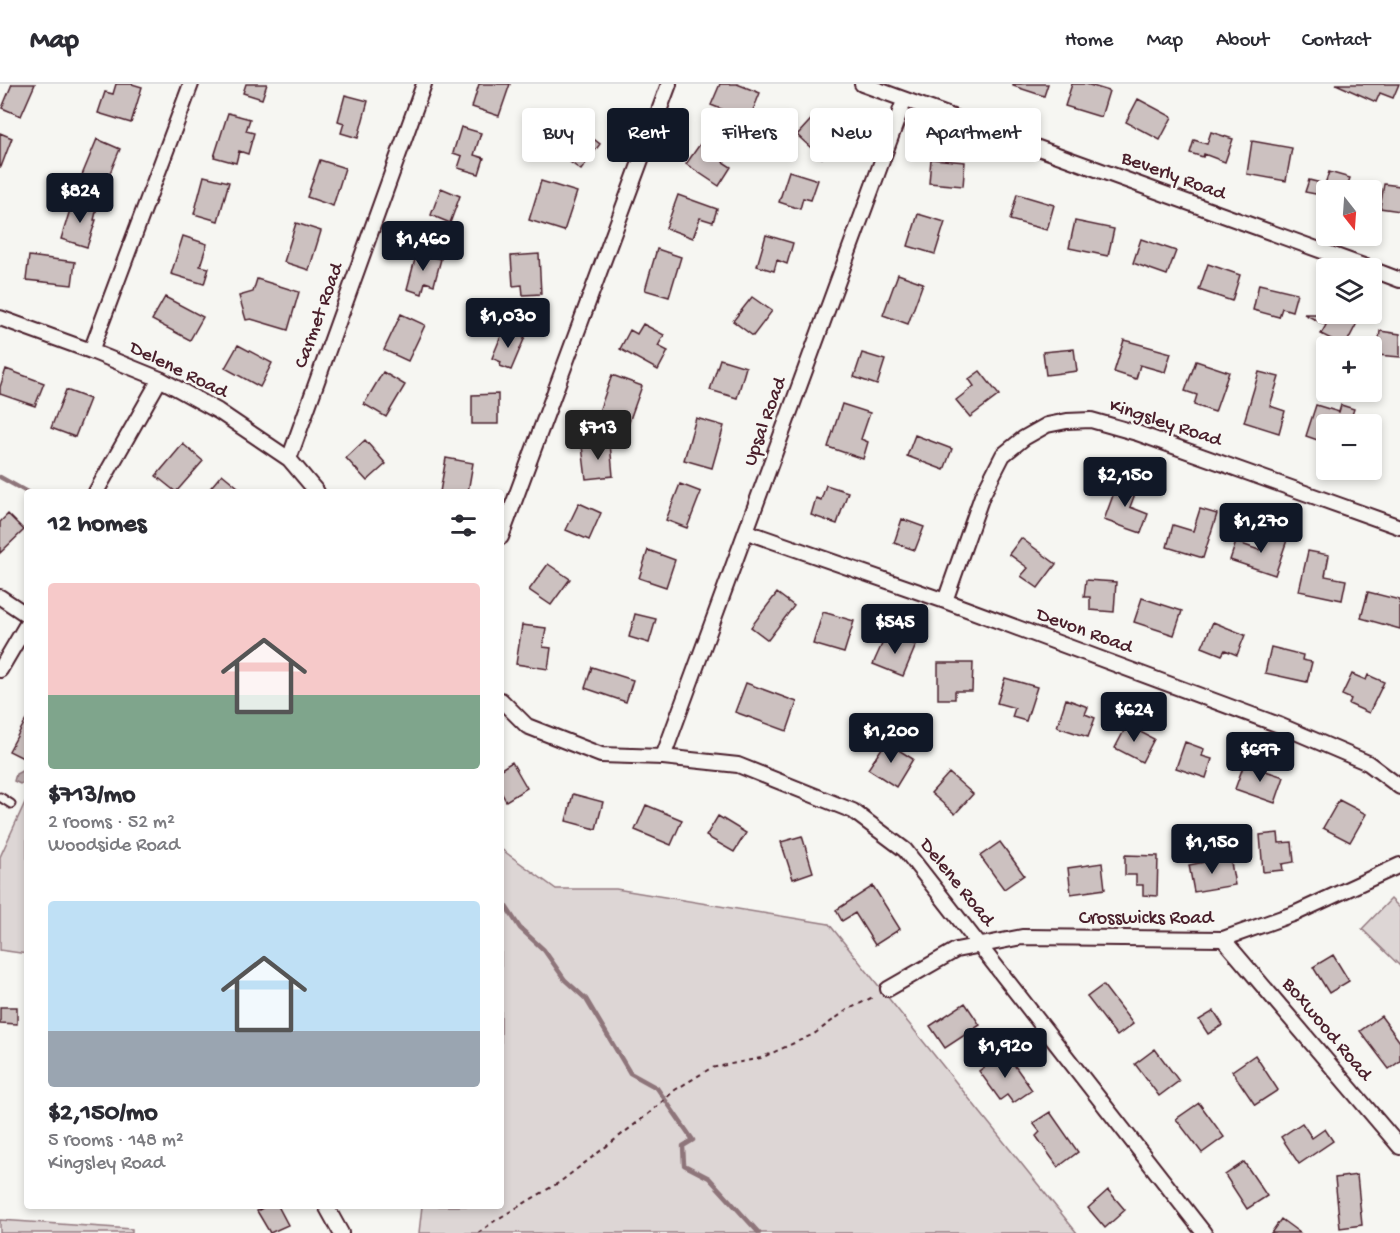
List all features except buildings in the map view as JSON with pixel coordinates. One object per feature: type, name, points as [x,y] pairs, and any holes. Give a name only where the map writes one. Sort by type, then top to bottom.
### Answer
[{"type":"street","points":[[92,351],[190,84]]},
{"type":"street","name":"Carmet Road","points":[[289,459],[424,84]]},
{"type":"street","points":[[504,529],[669,84]]},
{"type":"street","name":"Beverly Road","points":[[862,84],[1340,258]]},
{"type":"street","name":"Upsal Road","points":[[663,757],[904,100]]},
{"type":"street","name":"Beverly Road","points":[[1382,273],[1400,280]]},
{"type":"street","name":"Delene Road","points":[[0,318],[92,351],[160,380],[218,411],[289,459],[314,489]]},
{"type":"street","points":[[98,489],[160,380]]},
{"type":"street","name":"Kingsley Road","points":[[945,601],[982,496],[1003,455],[1024,438],[1047,425],[1067,421],[1091,420],[1137,432],[1400,527]]},
{"type":"street","name":"Devon Road","points":[[747,532],[945,601],[1279,725],[1368,763],[1400,787]]},
{"type":"street","points":[[0,597],[24,613]]},
{"type":"street","points":[[0,670],[24,629]]},
{"type":"street","name":"Delene Road","points":[[504,703],[527,726],[601,755],[663,757],[738,765],[853,812],[905,850],[1204,1233]]},
{"type":"street","name":"Crosswicks Road","points":[[888,989],[956,950],[1022,937],[1223,939],[1296,913],[1400,865]]},
{"type":"street","name":"Boxwood Road","points":[[1223,939],[1400,1147]]},
{"type":"street","points":[[328,1209],[341,1233]]},
{"type":"lane","points":[[0,797],[11,804]]},
{"type":"path","points":[[478,1233],[560,1182],[647,1115],[675,1090],[711,1068],[761,1058],[814,1034],[847,1010],[888,989]]},
{"type":"shaded area","points":[[24,770],[24,782],[20,784],[14,781],[16,774]]},
{"type":"shaded area","points":[[24,805],[24,954],[0,950],[0,857]]},
{"type":"shaded area","points":[[504,851],[556,889],[616,889],[829,924],[1077,1233],[419,1233],[422,1209],[504,1209]]},
{"type":"shaded area","points":[[1391,899],[1400,908],[1400,966],[1362,929]]},
{"type":"shaded area","points":[[0,1220],[132,1229],[132,1233],[0,1233]]},
{"type":"waterway","points":[[0,477],[24,490]]},
{"type":"waterway","points":[[504,902],[520,928],[544,950],[565,980],[586,999],[630,1073],[657,1088],[693,1140],[683,1146],[684,1165],[709,1178],[759,1233]]}]
